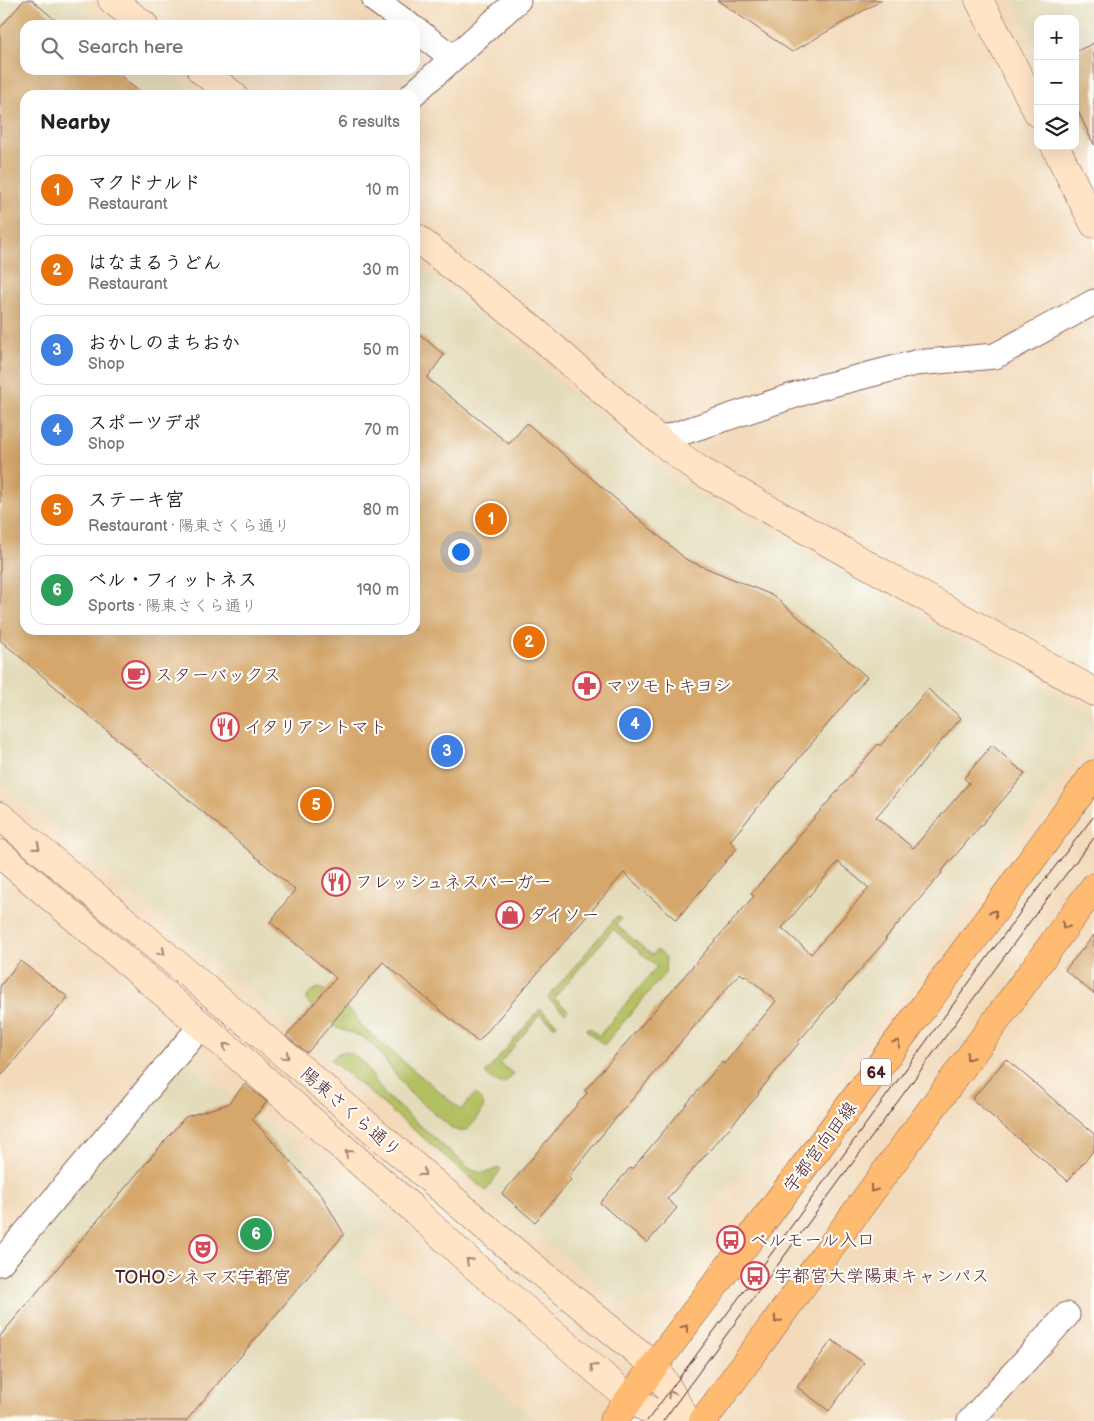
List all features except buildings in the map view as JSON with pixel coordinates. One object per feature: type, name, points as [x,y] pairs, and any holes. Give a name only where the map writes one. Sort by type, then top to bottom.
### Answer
[{"type":"main road","name":"宇都宮向田線","points":[[613,1421],[946,978],[1094,774]]},
{"type":"main road","points":[[704,1421],[1094,887]]},
{"type":"street","points":[[112,0],[138,20]]},
{"type":"street","points":[[375,0],[402,20]]},
{"type":"street","points":[[418,90],[518,0]]},
{"type":"street","points":[[979,0],[1034,105]]},
{"type":"street","points":[[420,34],[454,58]]},
{"type":"street","points":[[208,75],[228,90]]},
{"type":"street","points":[[1057,150],[1094,224]]},
{"type":"street","points":[[420,241],[532,328],[659,440],[699,470],[1094,692]]},
{"type":"street","points":[[659,440],[817,388],[915,363],[995,356],[1094,302]]},
{"type":"street","name":"陽東さくら通り","points":[[0,816],[309,1075],[497,1237],[655,1366],[686,1421]]},
{"type":"street","name":"陽東さくら通り","points":[[0,854],[202,1025],[411,1207],[471,1263],[630,1399],[669,1421]]},
{"type":"street","points":[[0,1263],[202,1025]]},
{"type":"street","points":[[970,1421],[1067,1315]]},
{"type":"shaded area","points":[[0,0],[82,0],[89,14],[97,20],[20,20],[20,75],[170,75],[189,90],[20,90],[20,635],[420,635],[420,268],[514,343],[673,481],[794,544],[1094,717],[1094,731],[872,1029],[810,1093],[699,1221],[717,1237],[673,1296],[619,1303],[0,781]]},
{"type":"shaded area","points":[[1013,0],[1094,0],[1094,154],[1079,126],[1079,15],[1034,15],[1034,39]]},
{"type":"shaded area","points":[[186,1061],[276,1131],[386,1228],[354,1265],[537,1421],[0,1421],[0,1282]]},
{"type":"green space","points":[[617,916],[621,919],[616,925],[652,955],[657,950],[666,957],[665,973],[604,1045],[586,1030],[589,1027],[599,1036],[657,967],[613,929],[554,998],[568,1010],[565,1013],[548,998]]},
{"type":"green space","points":[[319,988],[355,1015],[361,1026],[461,1110],[475,1094],[483,1103],[483,1109],[476,1120],[464,1131],[453,1129],[410,1093],[377,1050],[363,1037],[337,1028],[306,1001],[311,992]]},
{"type":"green space","points":[[540,1009],[557,1024],[555,1027],[540,1014],[500,1063],[513,1074],[505,1083],[497,1082],[485,1074]]},
{"type":"green space","points":[[338,1053],[351,1053],[363,1062],[385,1095],[469,1168],[476,1172],[484,1173],[498,1167],[501,1169],[486,1191],[331,1060]]},
{"type":"tram line","points":[[647,1421],[1030,899],[1094,816]]},
{"type":"tram line","points":[[663,1421],[1040,908],[1094,838]]},
{"type":"place","name":"マクドナルド","points":[[491,519]]},
{"type":"place","name":"はなまるうどん","points":[[529,642]]},
{"type":"place","name":"スターバックス","points":[[136,675]]},
{"type":"place","name":"マツモトキヨシ","points":[[587,686]]},
{"type":"place","name":"スポーツデポ","points":[[635,724]]},
{"type":"place","name":"イタリアントマト","points":[[225,727]]},
{"type":"place","name":"おかしのまちおか","points":[[447,751]]},
{"type":"place","name":"ステーキ宮","points":[[316,805]]},
{"type":"place","name":"フレッシュネスバーガー","points":[[336,882]]},
{"type":"place","name":"ダイソー","points":[[510,915]]},
{"type":"place","name":"ベル・フィットネス","points":[[256,1234]]},
{"type":"place","name":"ベルモール入口","points":[[731,1240]]},
{"type":"place","name":"TOHOシネマズ宇都宮","points":[[203,1249]]},
{"type":"place","name":"宇都宮大学陽東キャンパス","points":[[755,1276]]}]
